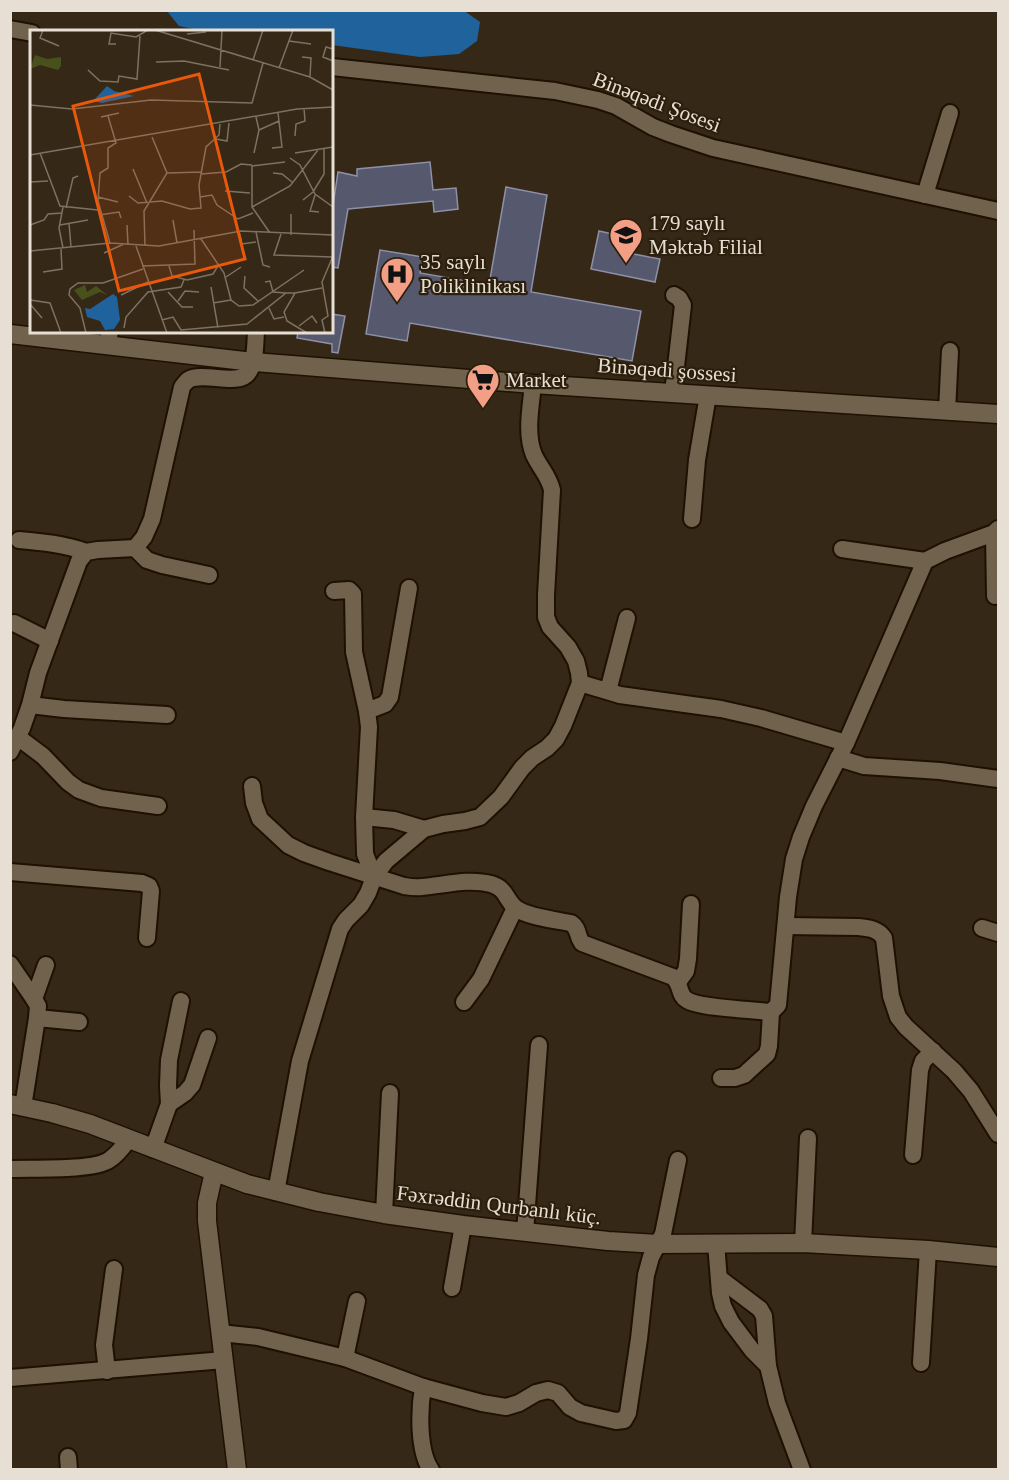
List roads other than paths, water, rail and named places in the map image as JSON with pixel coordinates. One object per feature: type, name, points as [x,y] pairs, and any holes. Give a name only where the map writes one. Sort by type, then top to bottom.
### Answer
[{"type":"street","points":[[10,29],[30,33]]},
{"type":"street","name":"Binəqədi Şosesi","points":[[333,68],[555,91],[598,100],[616,106],[662,130],[713,148],[999,211]]},
{"type":"street","points":[[925,195],[950,113]]},
{"type":"street","points":[[673,393],[683,304],[674,295]]},
{"type":"street","points":[[19,540],[74,547],[86,552],[135,548],[144,537],[152,519],[182,387],[188,380],[197,377],[241,378],[248,374],[253,362],[256,333]]},
{"type":"street","name":"Binəqədi şossesi","points":[[10,334],[109,338],[253,362],[533,384],[999,414]]},
{"type":"street","points":[[947,411],[950,351]]},
{"type":"street","points":[[276,1192],[300,1061],[340,929],[361,905],[374,877],[386,861],[424,829],[480,817],[501,796],[522,768],[556,739],[580,683],[576,661],[568,647],[550,627],[546,617],[549,511],[552,490],[550,481],[535,456],[531,444],[533,384]]},
{"type":"street","points":[[692,519],[697,460],[708,395]]},
{"type":"street","points":[[842,549],[925,561],[996,531],[995,596]]},
{"type":"street","points":[[135,548],[147,560],[209,575]]},
{"type":"street","points":[[86,552],[79,561],[38,673],[30,705],[15,745],[44,756],[68,782],[80,790],[108,800],[158,806]]},
{"type":"street","points":[[721,1078],[735,1078],[744,1075],[767,1054],[771,1012],[778,1005],[788,897],[794,859],[801,837],[842,751],[925,561]]},
{"type":"street","points":[[367,711],[385,704],[390,698],[409,588]]},
{"type":"street","points":[[334,591],[349,590],[353,594],[354,652],[369,727],[364,817],[365,854],[374,877]]},
{"type":"street","points":[[608,691],[627,618]]},
{"type":"street","points":[[14,623],[50,641]]},
{"type":"street","points":[[580,683],[637,698],[721,708],[760,718],[842,751],[851,763],[864,766],[940,771],[999,779]]},
{"type":"street","points":[[30,705],[167,715]]},
{"type":"street","points":[[252,786],[254,803],[260,819],[288,845],[304,853],[404,886],[419,888],[471,882],[490,884],[501,888],[515,908],[571,923],[578,929],[579,940],[582,943],[673,977],[678,982],[681,996],[687,1001],[771,1012]]},
{"type":"street","points":[[364,817],[394,820],[424,829]]},
{"type":"street","points":[[10,872],[149,886],[151,891],[147,938]]},
{"type":"street","points":[[678,982],[686,971],[691,904]]},
{"type":"street","points":[[464,1002],[482,978],[515,908]]},
{"type":"street","points":[[786,927],[858,927],[880,932],[884,938],[891,996],[898,1017],[906,1028],[954,1071],[971,1090],[999,1134]]},
{"type":"street","points":[[982,928],[999,933]]},
{"type":"street","points":[[10,964],[38,1006],[17,1106]]},
{"type":"street","points":[[34,999],[46,965]]},
{"type":"street","points":[[153,1149],[169,1104],[169,1060],[181,1001]]},
{"type":"street","points":[[37,1018],[79,1022]]},
{"type":"street","points":[[169,1104],[192,1085],[208,1038]]},
{"type":"street","points":[[525,1232],[538,1046]]},
{"type":"street","points":[[913,1155],[920,1070],[923,1061],[933,1051]]},
{"type":"street","points":[[384,1214],[390,1093]]},
{"type":"street","name":"Fəxrəddin Qurbanlı küç.","points":[[17,1106],[90,1124],[214,1172],[276,1192],[356,1210],[462,1225],[608,1241],[658,1244],[802,1243],[928,1250],[999,1257]]},
{"type":"street","points":[[802,1243],[808,1138]]},
{"type":"street","points":[[10,1169],[99,1165],[109,1161],[128,1140]]},
{"type":"street","points":[[220,1333],[258,1337],[345,1358],[423,1387],[506,1407],[548,1390],[558,1393],[570,1407],[581,1413],[616,1422],[624,1420],[628,1413],[646,1275],[651,1257],[663,1234],[678,1160]]},
{"type":"street","points":[[214,1172],[207,1203],[207,1221],[224,1360],[234,1469]]},
{"type":"street","points":[[452,1288],[462,1225]]},
{"type":"street","points":[[717,1243],[723,1306],[731,1322],[752,1350],[768,1366]]},
{"type":"street","points":[[921,1363],[928,1250]]},
{"type":"street","points":[[107,1371],[104,1345],[114,1269]]},
{"type":"street","points":[[719,1278],[760,1309],[764,1316],[768,1366],[796,1467]]},
{"type":"street","points":[[345,1358],[357,1301]]},
{"type":"street","points":[[10,1378],[224,1360]]},
{"type":"street","points":[[423,1387],[420,1411],[422,1434],[425,1458],[431,1470]]},
{"type":"water","points":[[463,10],[480,22],[477,41],[459,54],[420,57],[333,45],[333,30],[199,30],[179,26],[167,11]]},
{"type":"place","name":"179 saylı Məktəb Filial","points":[[626,264]]},
{"type":"place","name":"35 saylı Poliklinikası","points":[[397,303]]},
{"type":"place","name":"Market","points":[[483,409]]}]
